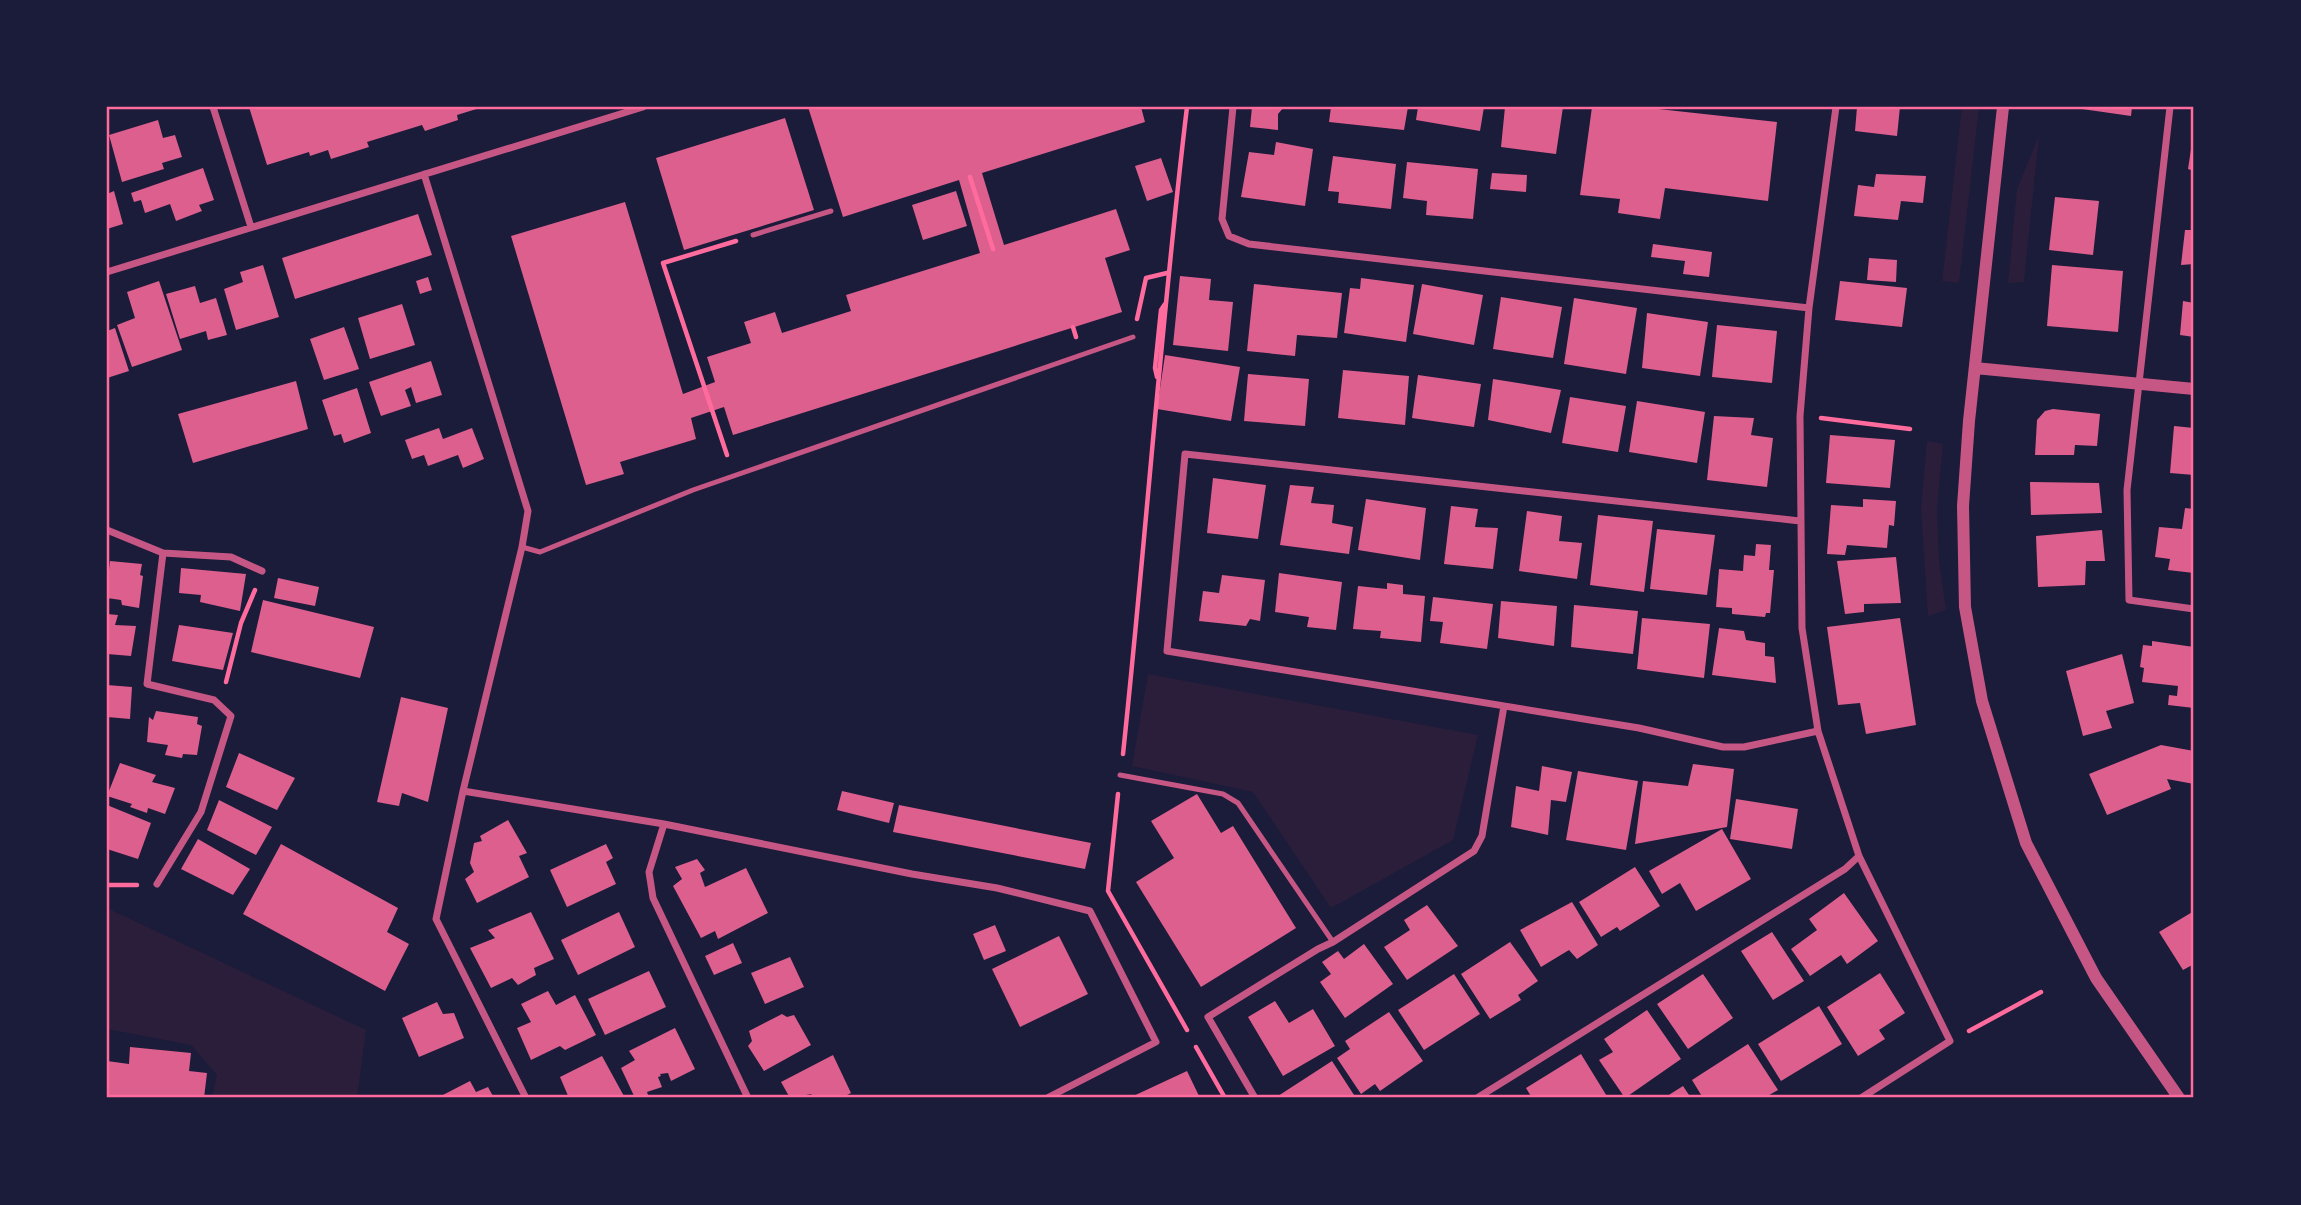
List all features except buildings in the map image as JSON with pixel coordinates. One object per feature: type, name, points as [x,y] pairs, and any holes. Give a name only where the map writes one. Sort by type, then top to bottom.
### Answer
[{"type":"street","points":[[213,107],[251,227]]},
{"type":"street","points":[[107,272],[643,107]]},
{"type":"street","points":[[1233,107],[1222,219],[1229,236],[1249,244],[1809,308]]},
{"type":"street","points":[[1836,107],[1809,308],[1800,416],[1802,628],[1818,731],[1859,856],[1950,1041],[1861,1098]]},
{"type":"street","points":[[2003,107],[1963,506],[1965,607],[1982,701],[2026,843],[2096,978],[2179,1098]]},
{"type":"street","points":[[2170,107],[2127,490],[2129,600],[2194,609]]},
{"type":"street","points":[[425,174],[527,511],[522,547],[463,791],[436,919],[526,1098]]},
{"type":"street","points":[[1975,369],[2194,389]]},
{"type":"street","points":[[1800,521],[1185,454],[1167,651],[1639,728],[1723,747],[1744,747],[1818,731]]},
{"type":"street","points":[[107,530],[163,553],[231,557],[262,571]]},
{"type":"street","points":[[157,884],[201,812],[231,716],[214,700],[147,684],[163,553]]},
{"type":"street","points":[[1255,1098],[1208,1017],[1333,942],[1474,851],[1482,836],[1504,706]]},
{"type":"street","points":[[463,791],[664,824],[912,874],[997,888],[1090,911],[1156,1042],[1047,1098]]},
{"type":"street","points":[[664,824],[649,873],[653,898],[748,1098]]},
{"type":"street","points":[[1477,1098],[1845,869],[1859,856]]},
{"type":"lane","points":[[753,236],[831,211]]},
{"type":"lane","points":[[522,547],[540,552],[733,475],[1133,337]]},
{"type":"lane","points":[[1120,775],[1223,794],[1238,803],[1333,942]]},
{"type":"path","points":[[1187,107],[1165,304],[1161,310],[1154,368],[1157,378],[1134,649],[1108,891],[1225,1098]]},
{"type":"path","points":[[970,177],[993,249]]},
{"type":"path","points":[[733,475],[663,263],[753,236]]},
{"type":"path","points":[[1133,337],[1146,278],[1167,273]]},
{"type":"path","points":[[1825,419],[1910,429]]},
{"type":"path","points":[[214,700],[225,685],[242,623],[262,571]]},
{"type":"path","points":[[107,885],[157,884]]},
{"type":"path","points":[[1950,1041],[2041,992]]},
{"type":"path","points":[[1185,1027],[1208,1017]]},
{"type":"shaded area","points":[[1962,107],[1979,107],[1959,283],[1942,281]]},
{"type":"shaded area","points":[[2039,135],[2024,282],[2008,283],[2017,189]]},
{"type":"shaded area","points":[[1927,441],[1943,444],[1937,507],[1939,561],[1946,610],[1928,616],[1921,508]]},
{"type":"shaded area","points":[[1148,674],[1478,735],[1453,840],[1331,908],[1253,792],[1132,766]]},
{"type":"shaded area","points":[[107,908],[366,1030],[357,1098],[212,1098],[217,1075],[191,1045],[107,1029]]}]
